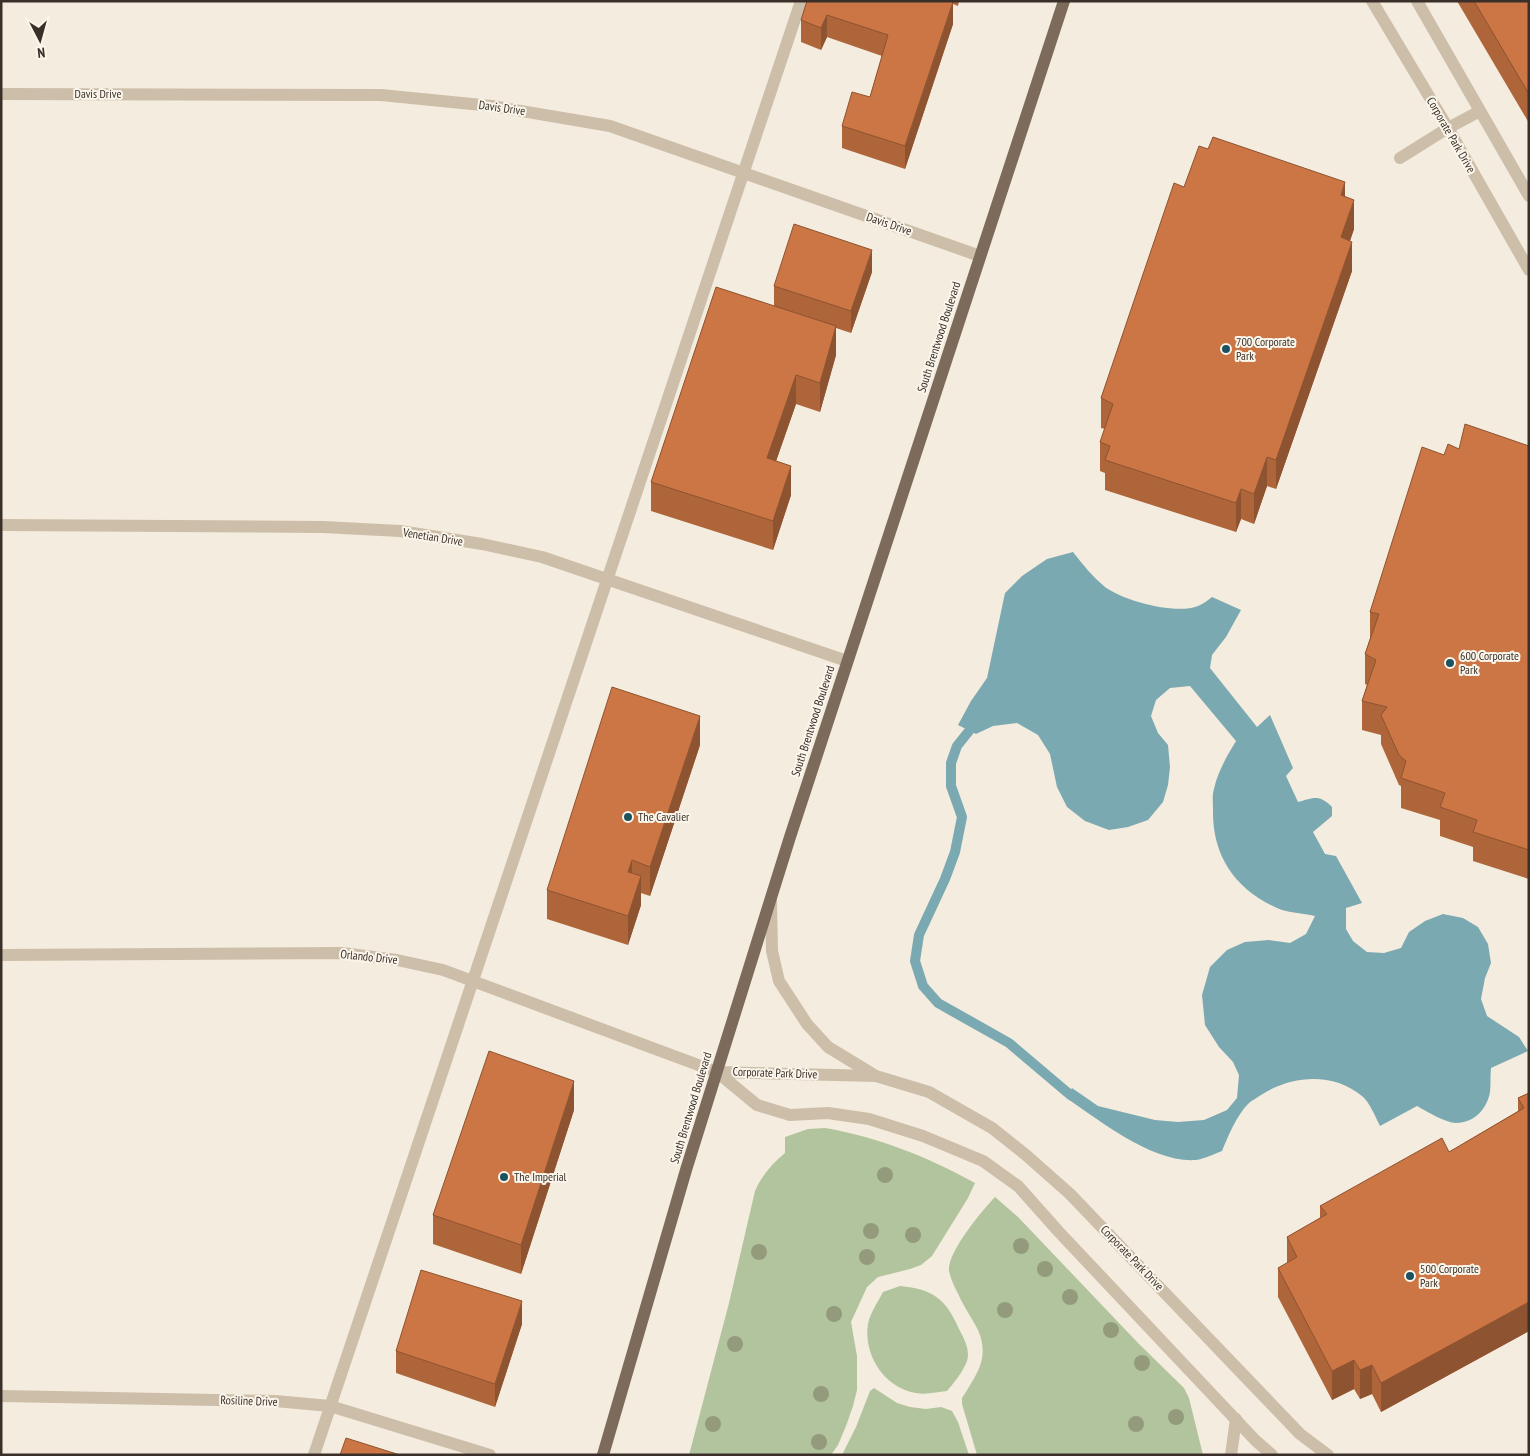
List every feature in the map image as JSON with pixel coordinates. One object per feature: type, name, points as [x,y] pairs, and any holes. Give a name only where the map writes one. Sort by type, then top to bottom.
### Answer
[{"type":"main road","name":"South Brentwood Boulevard","points":[[603,1455],[686,1170],[771,897],[1064,1]]},
{"type":"street","points":[[314,1455],[801,1]]},
{"type":"street","name":"Corporate Park Drive","points":[[1372,1],[1448,128],[1529,270]]},
{"type":"street","points":[[1417,1],[1529,196]]},
{"type":"street","name":"Davis Drive","points":[[1,94],[381,95],[492,106],[610,126],[980,256]]},
{"type":"street","points":[[1400,158],[1448,128],[1480,111]]},
{"type":"street","name":"Venetian Drive","points":[[1,525],[323,527],[400,531],[482,544],[542,557],[847,661]]},
{"type":"street","points":[[771,897],[772,951],[780,981],[807,1024],[828,1048],[876,1076]]},
{"type":"street","name":"Orlando Drive","points":[[1,955],[342,953],[397,960],[443,970],[717,1072]]},
{"type":"street","name":"Corporate Park Drive","points":[[717,1072],[876,1076],[929,1092],[992,1128],[1070,1194],[1300,1434],[1328,1455]]},
{"type":"street","name":"Corporate Park Drive","points":[[717,1072],[757,1105],[790,1115],[828,1113],[869,1119],[923,1136],[983,1161],[1018,1186],[1059,1232],[1272,1455]]},
{"type":"street","name":"Rosiline Drive","points":[[1,1396],[275,1401],[330,1406],[490,1455]]},
{"type":"street","points":[[1231,1455],[1236,1419]]},
{"type":"green space","points":[[825,1128],[864,1137],[902,1149],[975,1183],[968,1198],[932,1256],[921,1265],[878,1277],[867,1287],[851,1322],[857,1356],[857,1390],[846,1426],[838,1445],[831,1455],[689,1455],[729,1303],[755,1191],[768,1170],[785,1153],[785,1137],[808,1129]]},
{"type":"green space","points":[[995,1197],[1018,1217],[1139,1344],[1184,1388],[1189,1398],[1203,1455],[977,1455],[962,1404],[962,1398],[980,1366],[983,1349],[978,1330],[954,1286],[949,1271],[950,1263],[959,1243]]},
{"type":"green space","points":[[900,1286],[911,1287],[937,1297],[949,1310],[964,1338],[968,1355],[966,1364],[947,1391],[924,1394],[905,1390],[885,1377],[873,1358],[867,1335],[870,1316],[883,1292]]},
{"type":"green space","points":[[874,1388],[897,1403],[910,1407],[926,1409],[941,1407],[952,1411],[958,1422],[969,1455],[842,1455],[856,1427],[870,1391]]},
{"type":"water","points":[[1073,552],[1088,571],[1105,587],[1137,602],[1177,609],[1200,605],[1212,597],[1241,610],[1226,637],[1212,655],[1210,668],[1257,727],[1270,715],[1293,768],[1286,776],[1298,802],[1316,798],[1323,800],[1332,807],[1332,816],[1313,832],[1325,854],[1336,856],[1362,903],[1346,908],[1346,929],[1353,941],[1367,952],[1384,953],[1401,948],[1409,932],[1425,921],[1443,914],[1463,918],[1478,927],[1488,944],[1491,963],[1485,978],[1481,999],[1487,1016],[1519,1037],[1528,1051],[1491,1068],[1490,1089],[1486,1104],[1474,1118],[1456,1123],[1447,1121],[1417,1106],[1380,1126],[1367,1102],[1351,1088],[1325,1080],[1299,1080],[1273,1088],[1251,1101],[1230,1132],[1222,1151],[1196,1160],[1162,1155],[1145,1148],[1111,1129],[1066,1098],[1072,1088],[1098,1106],[1155,1120],[1178,1122],[1204,1120],[1227,1110],[1237,1098],[1239,1075],[1233,1062],[1219,1047],[1205,1025],[1202,995],[1210,967],[1227,950],[1245,942],[1269,940],[1290,943],[1306,934],[1315,916],[1281,910],[1262,900],[1238,881],[1229,869],[1217,842],[1214,826],[1213,794],[1220,770],[1236,741],[1190,686],[1170,688],[1156,700],[1151,716],[1158,733],[1168,745],[1170,767],[1168,785],[1163,802],[1148,820],[1128,827],[1109,830],[1085,821],[1067,807],[1057,787],[1050,754],[1038,735],[1017,723],[993,726],[976,734],[958,725],[971,701],[987,678],[1005,593],[1022,576],[1047,559]]},
{"type":"building","points":[[807,1],[953,2],[905,146],[842,126],[852,92],[870,97],[888,35],[827,15],[821,28],[801,20]]},
{"type":"building","points":[[1474,1],[1529,1],[1529,94]]},
{"type":"building","name":"700 Corporate Park","points":[[1213,137],[1345,182],[1341,195],[1354,200],[1341,237],[1352,242],[1276,460],[1267,457],[1254,494],[1241,489],[1236,503],[1105,460],[1110,446],[1100,442],[1113,404],[1101,398],[1174,183],[1184,187],[1199,146],[1208,149]]},
{"type":"building","points":[[794,224],[872,250],[851,311],[774,286]]},
{"type":"building","points":[[716,287],[836,326],[820,383],[796,375],[767,458],[791,466],[773,521],[651,482]]},
{"type":"building","name":"600 Corporate Park","points":[[1465,424],[1529,446],[1529,850],[1473,832],[1477,820],[1440,807],[1445,793],[1401,778],[1406,761],[1399,755],[1381,715],[1387,707],[1362,701],[1376,660],[1365,654],[1379,614],[1370,612],[1422,447],[1444,455],[1448,444],[1459,449]]},
{"type":"building","name":"The Cavalier","points":[[612,687],[700,716],[650,867],[632,860],[628,872],[641,876],[628,916],[547,890]]},
{"type":"building","name":"The Imperial","points":[[489,1051],[574,1081],[521,1245],[433,1215]]},
{"type":"building","name":"500 Corporate Park","points":[[1529,1093],[1529,1302],[1381,1383],[1372,1365],[1360,1370],[1354,1360],[1332,1371],[1278,1268],[1297,1257],[1287,1237],[1327,1214],[1320,1206],[1442,1138],[1449,1152],[1524,1108],[1518,1098]]},
{"type":"building","points":[[421,1270],[522,1301],[495,1384],[396,1351]]},
{"type":"building","points":[[346,1438],[400,1455],[340,1455]]},
{"type":"waterway","points":[[969,731],[957,746],[951,763],[951,786],[962,817],[955,852],[945,879],[919,935],[915,961],[923,986],[938,1003],[1009,1043],[1068,1093]]},
{"type":"place","name":"700 Corporate Park","points":[[1226,349]]},
{"type":"place","name":"600 Corporate Park","points":[[1450,663]]},
{"type":"place","name":"The Cavalier","points":[[628,817]]},
{"type":"place","name":"The Imperial","points":[[504,1177]]},
{"type":"place","name":"500 Corporate Park","points":[[1410,1276]]}]
